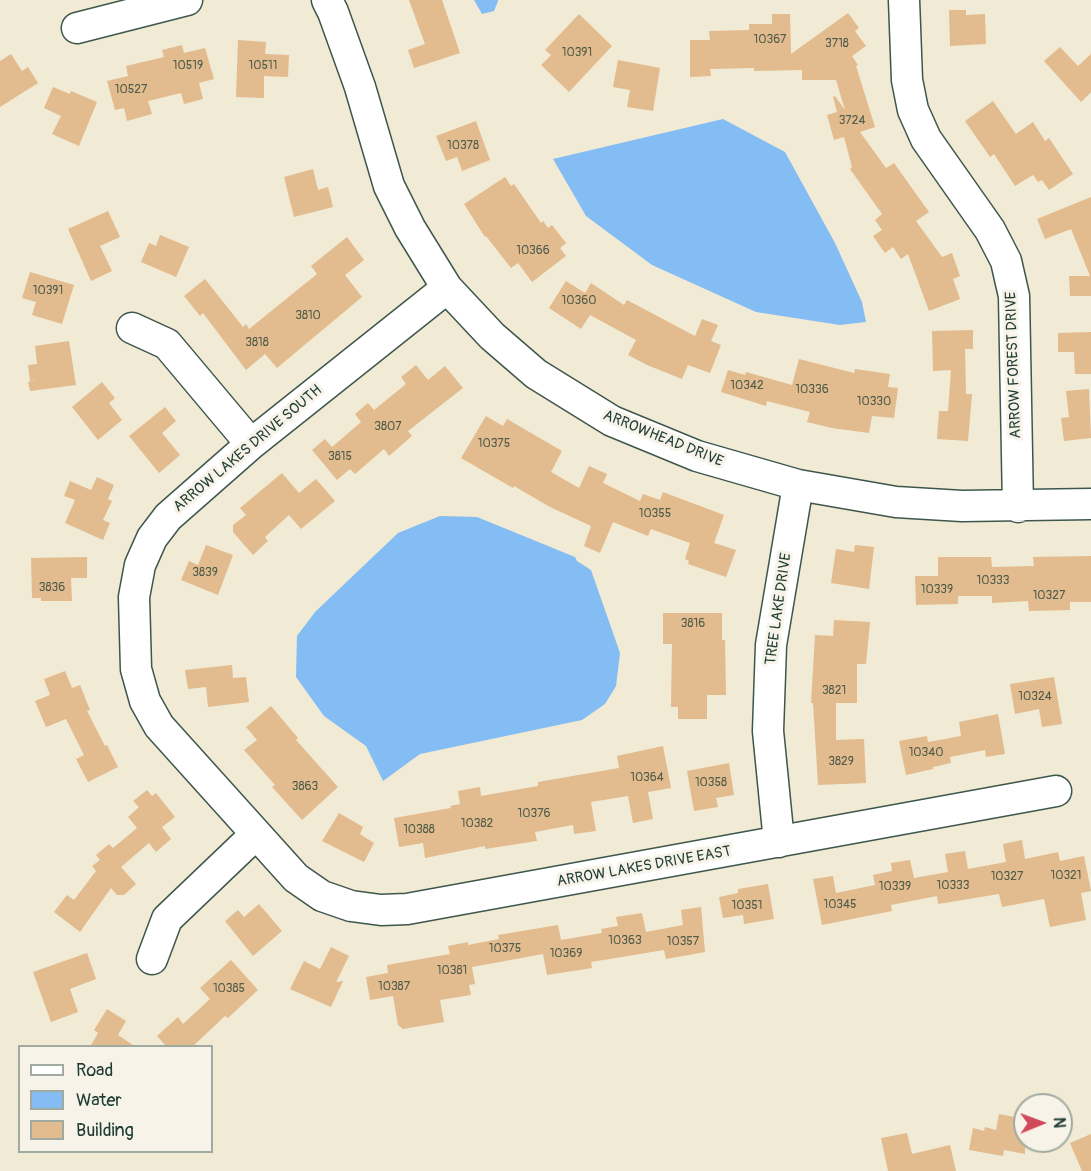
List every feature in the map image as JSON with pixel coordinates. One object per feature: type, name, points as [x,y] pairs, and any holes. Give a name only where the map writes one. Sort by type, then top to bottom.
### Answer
[{"type":"street","points":[[77,28],[186,0]]},
{"type":"street","name":"ARROWHEAD DRIVE","points":[[327,0],[360,87],[389,186],[410,228],[447,288],[492,336],[536,374],[612,421],[697,456],[798,485],[897,502],[1018,507],[1091,504]]},
{"type":"street","name":"ARROW FOREST DRIVE","points":[[904,0],[906,80],[913,110],[926,140],[990,230],[1006,261],[1009,273],[1014,296],[1018,507]]},
{"type":"street","name":"ARROW LAKES DRIVE SOUTH","points":[[256,834],[159,726],[146,701],[136,669],[134,597],[140,564],[152,538],[168,517],[251,444],[447,288]]},
{"type":"street","points":[[132,328],[168,344],[251,444]]},
{"type":"street","name":"TREE LAKE DRIVE","points":[[779,842],[768,731],[771,645],[798,485]]},
{"type":"street","name":"ARROW LAKES DRIVE EAST","points":[[256,834],[296,878],[322,896],[351,906],[381,910],[407,909],[1056,791]]},
{"type":"street","points":[[152,959],[167,919],[256,834]]},
{"type":"water","points":[[474,0],[498,1],[494,11],[482,14]]},
{"type":"water","points":[[723,119],[785,152],[835,243],[862,302],[866,322],[840,325],[756,312],[652,265],[586,216],[553,159]]},
{"type":"water","points":[[440,516],[477,517],[575,557],[577,561],[591,570],[620,653],[616,686],[605,704],[582,720],[420,754],[383,781],[366,746],[324,716],[296,677],[297,636],[315,612],[398,533]]},
{"type":"building","points":[[409,0],[442,0],[460,53],[414,68],[408,50],[425,44]]},
{"type":"building","points":[[949,10],[966,10],[966,15],[985,14],[986,44],[950,46]]},
{"type":"building","points":[[848,13],[859,28],[855,31],[866,46],[852,56],[858,65],[856,66],[875,127],[860,132],[886,168],[894,163],[929,212],[916,221],[942,257],[952,253],[960,276],[953,279],[960,299],[929,311],[908,254],[901,259],[893,247],[885,253],[873,236],[882,230],[875,220],[882,214],[850,169],[852,167],[844,137],[834,140],[827,115],[837,112],[833,97],[835,96],[845,110],[836,80],[802,80],[802,70],[754,71],[754,68],[710,69],[711,76],[690,77],[690,40],[710,40],[709,31],[749,30],[749,24],[772,24],[772,14],[790,14],[791,54]]},
{"type":"building","points":[[579,14],[612,46],[569,92],[541,65],[551,55],[545,50]]},
{"type":"building","points":[[238,40],[266,42],[265,54],[289,55],[288,77],[264,76],[264,98],[236,97]]},
{"type":"building","points":[[182,45],[184,53],[205,48],[214,79],[199,83],[203,99],[184,104],[181,93],[148,101],[152,114],[127,121],[124,108],[115,110],[107,81],[128,76],[126,66],[164,57],[162,50]]},
{"type":"building","points":[[1060,47],[1078,66],[1091,54],[1091,92],[1081,102],[1044,61]]},
{"type":"building","points":[[11,54],[22,71],[28,67],[38,83],[0,107],[0,61]]},
{"type":"building","points":[[618,60],[660,68],[653,111],[627,107],[630,90],[613,87]]},
{"type":"building","points":[[53,87],[70,94],[71,91],[97,102],[79,146],[52,134],[61,116],[44,108]]},
{"type":"building","points":[[993,101],[1016,134],[1033,122],[1045,141],[1049,138],[1073,174],[1049,190],[1042,180],[1038,182],[1033,175],[1015,186],[994,154],[990,157],[965,121]]},
{"type":"building","points":[[476,121],[490,160],[462,171],[457,157],[446,161],[436,136]]},
{"type":"building","points":[[313,169],[318,190],[328,187],[333,207],[294,217],[284,177]]},
{"type":"building","points":[[505,177],[511,186],[514,184],[541,223],[543,221],[548,228],[552,225],[566,243],[560,248],[566,256],[532,282],[518,263],[511,268],[485,237],[464,204]]},
{"type":"building","points":[[1091,197],[1091,296],[1070,296],[1069,276],[1090,276],[1071,229],[1045,239],[1037,219]]},
{"type":"building","points":[[108,211],[120,237],[100,246],[112,271],[91,281],[68,229]]},
{"type":"building","points":[[160,235],[189,247],[176,277],[141,262],[149,243],[156,246]]},
{"type":"building","points":[[347,237],[364,260],[345,275],[362,297],[277,368],[265,354],[246,370],[203,313],[200,316],[184,296],[205,279],[243,327],[246,324],[249,329],[317,274],[311,266]]},
{"type":"building","points":[[30,272],[74,285],[62,324],[32,315],[36,302],[22,298]]},
{"type":"building","points":[[566,281],[585,293],[591,283],[624,305],[627,300],[695,336],[702,319],[718,325],[711,341],[721,345],[710,373],[688,365],[682,379],[647,365],[628,355],[636,340],[590,315],[581,329],[549,308]]},
{"type":"building","points":[[973,330],[973,349],[965,349],[966,394],[972,394],[968,441],[937,439],[939,411],[948,411],[951,370],[933,371],[932,331]]},
{"type":"building","points":[[1091,332],[1091,374],[1075,374],[1074,352],[1058,352],[1058,333]]},
{"type":"building","points":[[69,341],[76,385],[30,391],[28,382],[35,380],[30,381],[28,365],[37,364],[35,346]]},
{"type":"building","points":[[799,359],[854,373],[855,369],[890,374],[888,387],[898,388],[894,418],[872,416],[869,433],[832,428],[807,422],[810,412],[767,401],[766,406],[721,392],[728,370],[745,375],[746,372],[792,385]]},
{"type":"building","points":[[416,365],[428,380],[445,366],[463,388],[408,431],[412,436],[389,456],[384,449],[355,474],[350,469],[337,480],[312,450],[325,439],[332,447],[361,422],[355,414],[368,403],[374,410],[406,384],[401,377]]},
{"type":"building","points":[[102,382],[115,398],[109,403],[122,420],[98,440],[72,407]]},
{"type":"building","points":[[1089,389],[1091,438],[1064,441],[1061,418],[1069,417],[1066,391]]},
{"type":"building","points":[[165,407],[176,421],[162,433],[180,455],[159,473],[129,436]]},
{"type":"building","points":[[486,416],[503,426],[507,419],[562,451],[551,472],[579,488],[589,466],[607,474],[603,483],[640,501],[643,494],[660,500],[663,492],[724,515],[714,543],[736,550],[726,577],[688,564],[689,561],[685,559],[690,543],[651,529],[648,536],[613,522],[600,553],[584,546],[591,526],[550,507],[514,486],[513,488],[461,458]]},
{"type":"building","points":[[282,473],[299,493],[316,479],[335,501],[301,529],[289,515],[265,537],[268,541],[253,555],[233,532],[233,525],[246,515],[240,508]]},
{"type":"building","points":[[97,477],[114,485],[108,499],[112,501],[103,520],[110,523],[103,540],[65,523],[75,500],[64,496],[70,481],[91,490]]},
{"type":"building","points":[[206,545],[233,555],[218,595],[181,580],[189,561],[198,565]]},
{"type":"building","points":[[855,545],[874,547],[869,589],[831,583],[836,549],[854,552]]},
{"type":"building","points":[[1091,556],[1091,602],[1070,602],[1070,610],[1029,611],[1028,601],[992,603],[992,596],[958,596],[958,604],[916,605],[915,576],[938,576],[938,557],[991,557],[992,567],[1034,566],[1033,557]]},
{"type":"building","points":[[87,557],[87,578],[71,578],[72,601],[41,601],[41,598],[32,598],[31,558]]},
{"type":"building","points":[[663,613],[722,613],[726,695],[707,695],[707,719],[678,719],[678,707],[671,707],[672,644],[663,644]]},
{"type":"building","points":[[834,620],[870,622],[866,664],[857,664],[857,703],[836,703],[836,740],[864,739],[866,783],[818,785],[813,703],[811,703],[815,635],[833,636]]},
{"type":"building","points":[[232,665],[233,678],[246,677],[249,702],[208,707],[206,687],[188,689],[185,670]]},
{"type":"building","points":[[65,671],[72,688],[80,685],[90,710],[87,711],[118,767],[88,782],[76,759],[84,755],[66,719],[46,727],[35,701],[50,695],[44,679]]},
{"type":"building","points":[[1054,677],[1062,724],[1042,727],[1039,709],[1015,714],[1010,684]]},
{"type":"building","points":[[271,706],[298,738],[296,740],[338,787],[302,820],[272,787],[275,785],[244,750],[257,740],[246,727]]},
{"type":"building","points":[[998,714],[1005,754],[986,757],[985,750],[950,757],[951,763],[906,775],[899,741],[927,736],[928,742],[961,736],[959,722]]},
{"type":"building","points":[[663,746],[671,788],[648,792],[653,819],[633,823],[628,796],[591,802],[596,831],[574,834],[573,825],[535,832],[537,841],[485,849],[485,846],[425,858],[423,843],[399,847],[394,818],[451,808],[450,806],[460,804],[458,791],[480,787],[481,796],[538,786],[538,782],[619,768],[617,756]]},
{"type":"building","points":[[729,763],[734,795],[716,798],[718,807],[694,811],[687,771]]},
{"type":"building","points":[[147,790],[152,796],[156,793],[175,817],[162,827],[171,839],[156,852],[149,843],[121,867],[136,884],[124,895],[117,895],[111,888],[80,932],[54,912],[67,895],[74,900],[96,871],[92,866],[100,860],[96,855],[109,844],[113,848],[137,828],[128,817],[139,807],[133,801]]},
{"type":"building","points":[[339,813],[363,827],[360,834],[374,843],[364,862],[322,841]]},
{"type":"building","points":[[1022,840],[1025,859],[1058,852],[1060,861],[1084,856],[1091,891],[1081,893],[1086,920],[1050,927],[1044,899],[1002,907],[999,894],[938,904],[937,896],[891,905],[892,911],[822,925],[813,879],[833,876],[836,893],[875,885],[873,875],[892,871],[891,863],[910,860],[914,878],[948,872],[945,854],[965,851],[968,869],[1006,862],[1003,844]]},
{"type":"building","points":[[768,884],[774,919],[744,924],[743,915],[723,918],[719,897],[738,893],[738,889]]},
{"type":"building","points":[[259,904],[282,931],[253,956],[225,921],[238,910],[244,917]]},
{"type":"building","points":[[701,907],[705,952],[666,959],[664,950],[591,962],[592,968],[547,975],[543,954],[472,967],[475,984],[469,985],[471,995],[440,1000],[444,1022],[403,1029],[398,1025],[393,996],[370,1000],[366,977],[388,973],[387,965],[450,954],[448,946],[468,942],[468,945],[499,939],[498,935],[558,925],[561,940],[602,933],[601,929],[618,926],[616,917],[642,913],[646,932],[683,925],[681,910]]},
{"type":"building","points":[[331,947],[349,956],[336,982],[343,981],[331,1007],[290,989],[304,961],[320,969]]},
{"type":"building","points":[[87,953],[96,979],[70,989],[78,1012],[51,1022],[33,972]]},
{"type":"building","points":[[231,960],[258,990],[228,1018],[225,1016],[194,1045],[165,1045],[157,1036],[178,1017],[183,1024],[210,999],[200,988]]},
{"type":"building","points":[[107,1009],[126,1021],[118,1035],[133,1045],[91,1045],[98,1033],[94,1030]]},
{"type":"building","points":[[999,1114],[1013,1117],[1013,1152],[1004,1150],[1003,1156],[969,1150],[973,1128],[984,1131],[985,1127],[996,1130]]},
{"type":"building","points":[[907,1133],[912,1154],[950,1145],[956,1171],[888,1171],[881,1138]]},
{"type":"building","points":[[1091,1134],[1091,1171],[1082,1171],[1073,1150],[1073,1142]]}]
